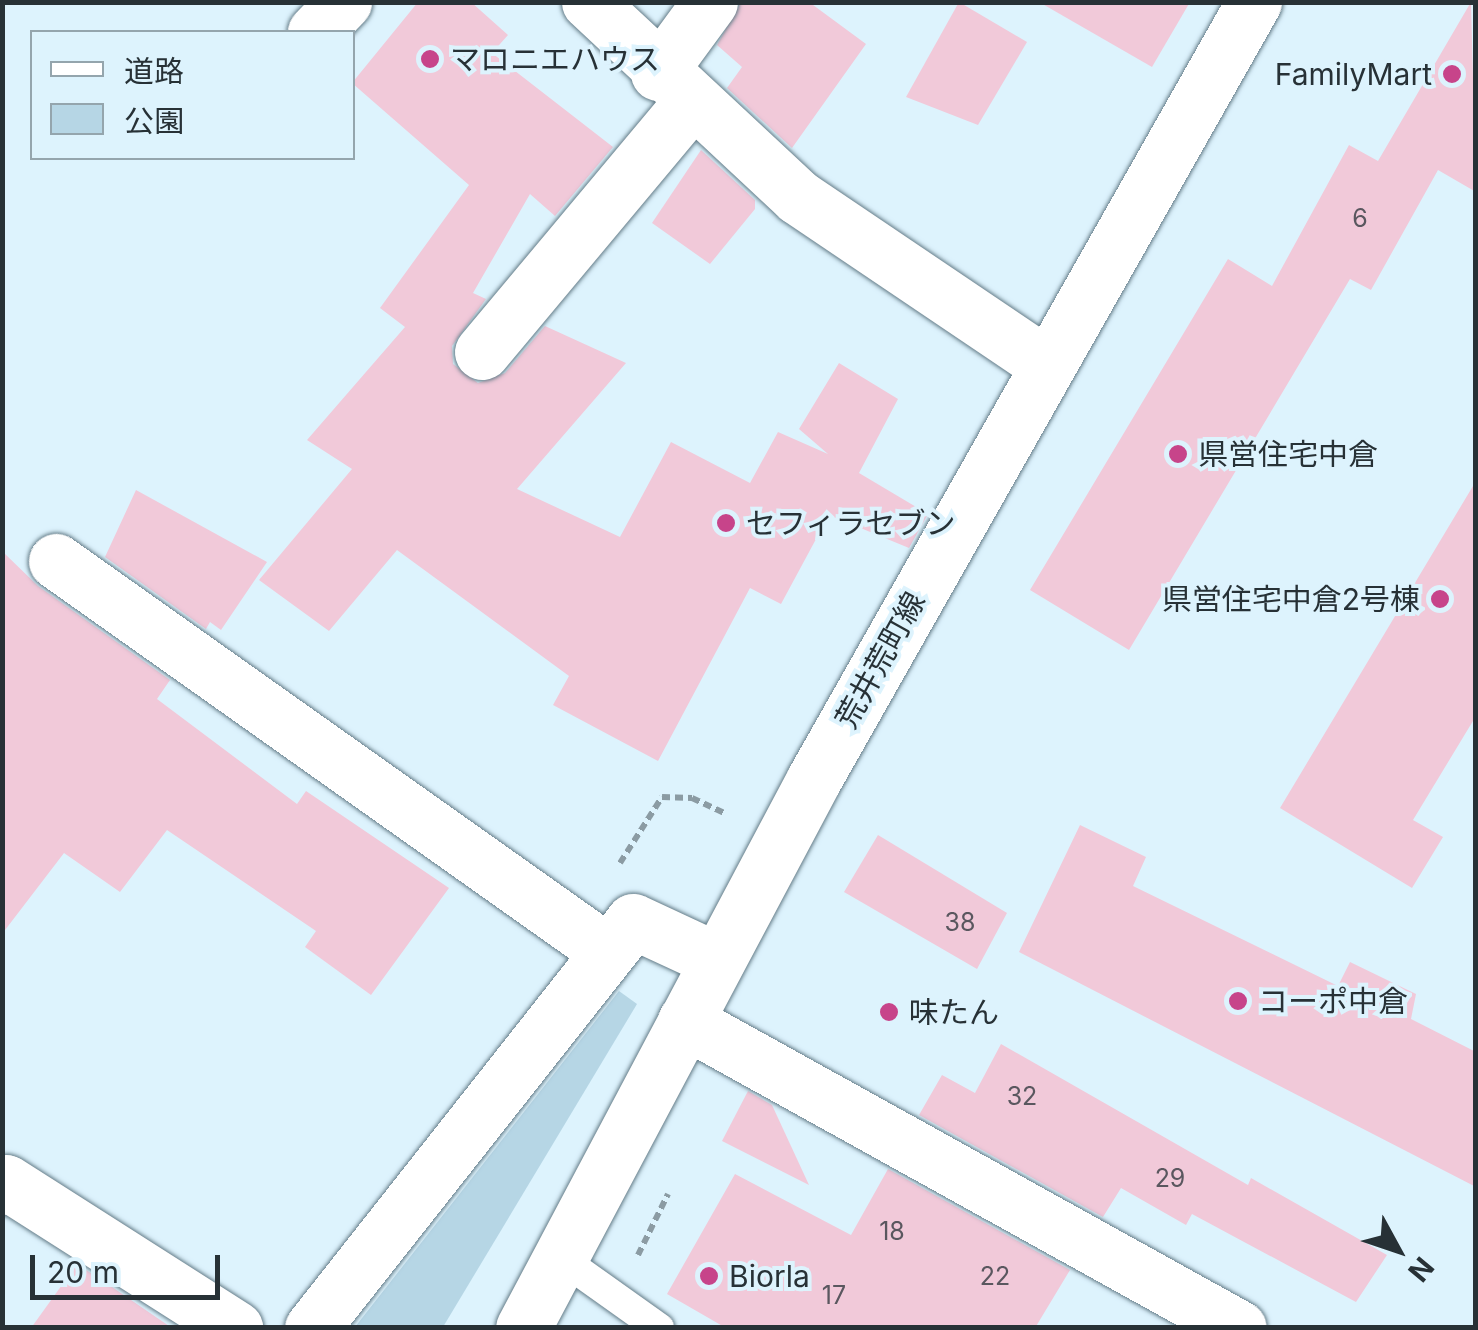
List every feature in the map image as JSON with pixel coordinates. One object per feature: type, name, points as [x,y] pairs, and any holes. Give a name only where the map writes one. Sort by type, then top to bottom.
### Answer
[{"type":"street","points":[[317,30],[344,2]]},
{"type":"street","points":[[589,2],[674,87],[798,197],[1046,364]]},
{"type":"street","points":[[482,352],[674,87],[710,2]]},
{"type":"street","name":"荒井荒町線","points":[[523,1328],[717,960],[1046,364],[1180,143],[1254,2]]},
{"type":"street","points":[[56,561],[608,952]]},
{"type":"street","points":[[312,1328],[632,921],[717,960]]},
{"type":"street","points":[[685,1020],[1239,1328]]},
{"type":"street","points":[[2,1186],[6,1182],[235,1328]]},
{"type":"lane","points":[[559,1256],[659,1328]]},
{"type":"green space","points":[[619,991],[637,1004],[443,1327],[355,1327]]},
{"type":"building","points":[[418,2],[471,2],[508,35],[492,53],[613,147],[555,216],[530,194],[473,293],[486,299],[452,346],[453,364],[478,383],[505,373],[545,326],[626,363],[517,489],[620,537],[671,442],[750,483],[778,432],[828,454],[799,429],[839,363],[898,399],[859,473],[928,514],[909,548],[829,515],[781,604],[750,588],[658,761],[553,705],[569,676],[397,550],[329,631],[259,580],[352,469],[307,440],[405,327],[380,308],[469,185],[355,86],[355,79]]},
{"type":"building","points":[[741,2],[809,2],[866,44],[792,148],[727,88],[742,67],[717,45]]},
{"type":"building","points":[[959,2],[1027,42],[978,125],[906,97]]},
{"type":"building","points":[[1039,2],[1190,2],[1152,67]]},
{"type":"building","name":"県営住宅中倉","points":[[1471,2],[1476,192],[1438,170],[1371,290],[1350,279],[1129,650],[1030,590],[1228,259],[1272,286],[1349,145],[1378,161]]},
{"type":"building","points":[[701,150],[755,200],[755,209],[710,264],[652,223]]},
{"type":"building","name":"県営住宅中倉2号棟","points":[[1476,481],[1476,716],[1413,820],[1443,837],[1412,888],[1280,808]]},
{"type":"building","points":[[136,490],[267,562],[221,630],[210,622],[206,629],[105,557]]},
{"type":"building","points":[[2,551],[38,586],[170,680],[157,699],[297,804],[306,791],[449,888],[371,995],[305,947],[316,931],[167,830],[120,892],[64,853],[2,934]]},
{"type":"building","name":"コーポ中倉","points":[[1080,825],[1146,857],[1133,886],[1338,986],[1350,962],[1416,994],[1411,1019],[1476,1052],[1476,1187],[1019,952]]},
{"type":"building","points":[[878,835],[1007,913],[977,969],[844,892]]},
{"type":"building","points":[[1001,1044],[1248,1185],[1251,1178],[1387,1255],[1356,1302],[1192,1214],[1186,1225],[1121,1188],[1103,1217],[919,1115],[942,1075],[975,1093]]},
{"type":"building","points":[[748,1091],[772,1105],[809,1185],[722,1141]]},
{"type":"building","points":[[888,1169],[1070,1270],[1035,1328],[726,1328],[667,1294],[735,1174],[851,1235]]},
{"type":"building","points":[[77,1264],[112,1287],[172,1328],[31,1328]]},
{"type":"place","name":"マロニエハウス","points":[[430,59]]},
{"type":"place","name":"FamilyMart","points":[[1452,74]]},
{"type":"place","name":"県営住宅中倉","points":[[1178,454]]},
{"type":"place","name":"セフィラセブン","points":[[726,523]]},
{"type":"place","name":"県営住宅中倉2号棟","points":[[1440,599]]},
{"type":"place","name":"コーポ中倉","points":[[1238,1001]]},
{"type":"place","name":"味たん","points":[[889,1012]]},
{"type":"place","name":"Biorla","points":[[709,1276]]}]
